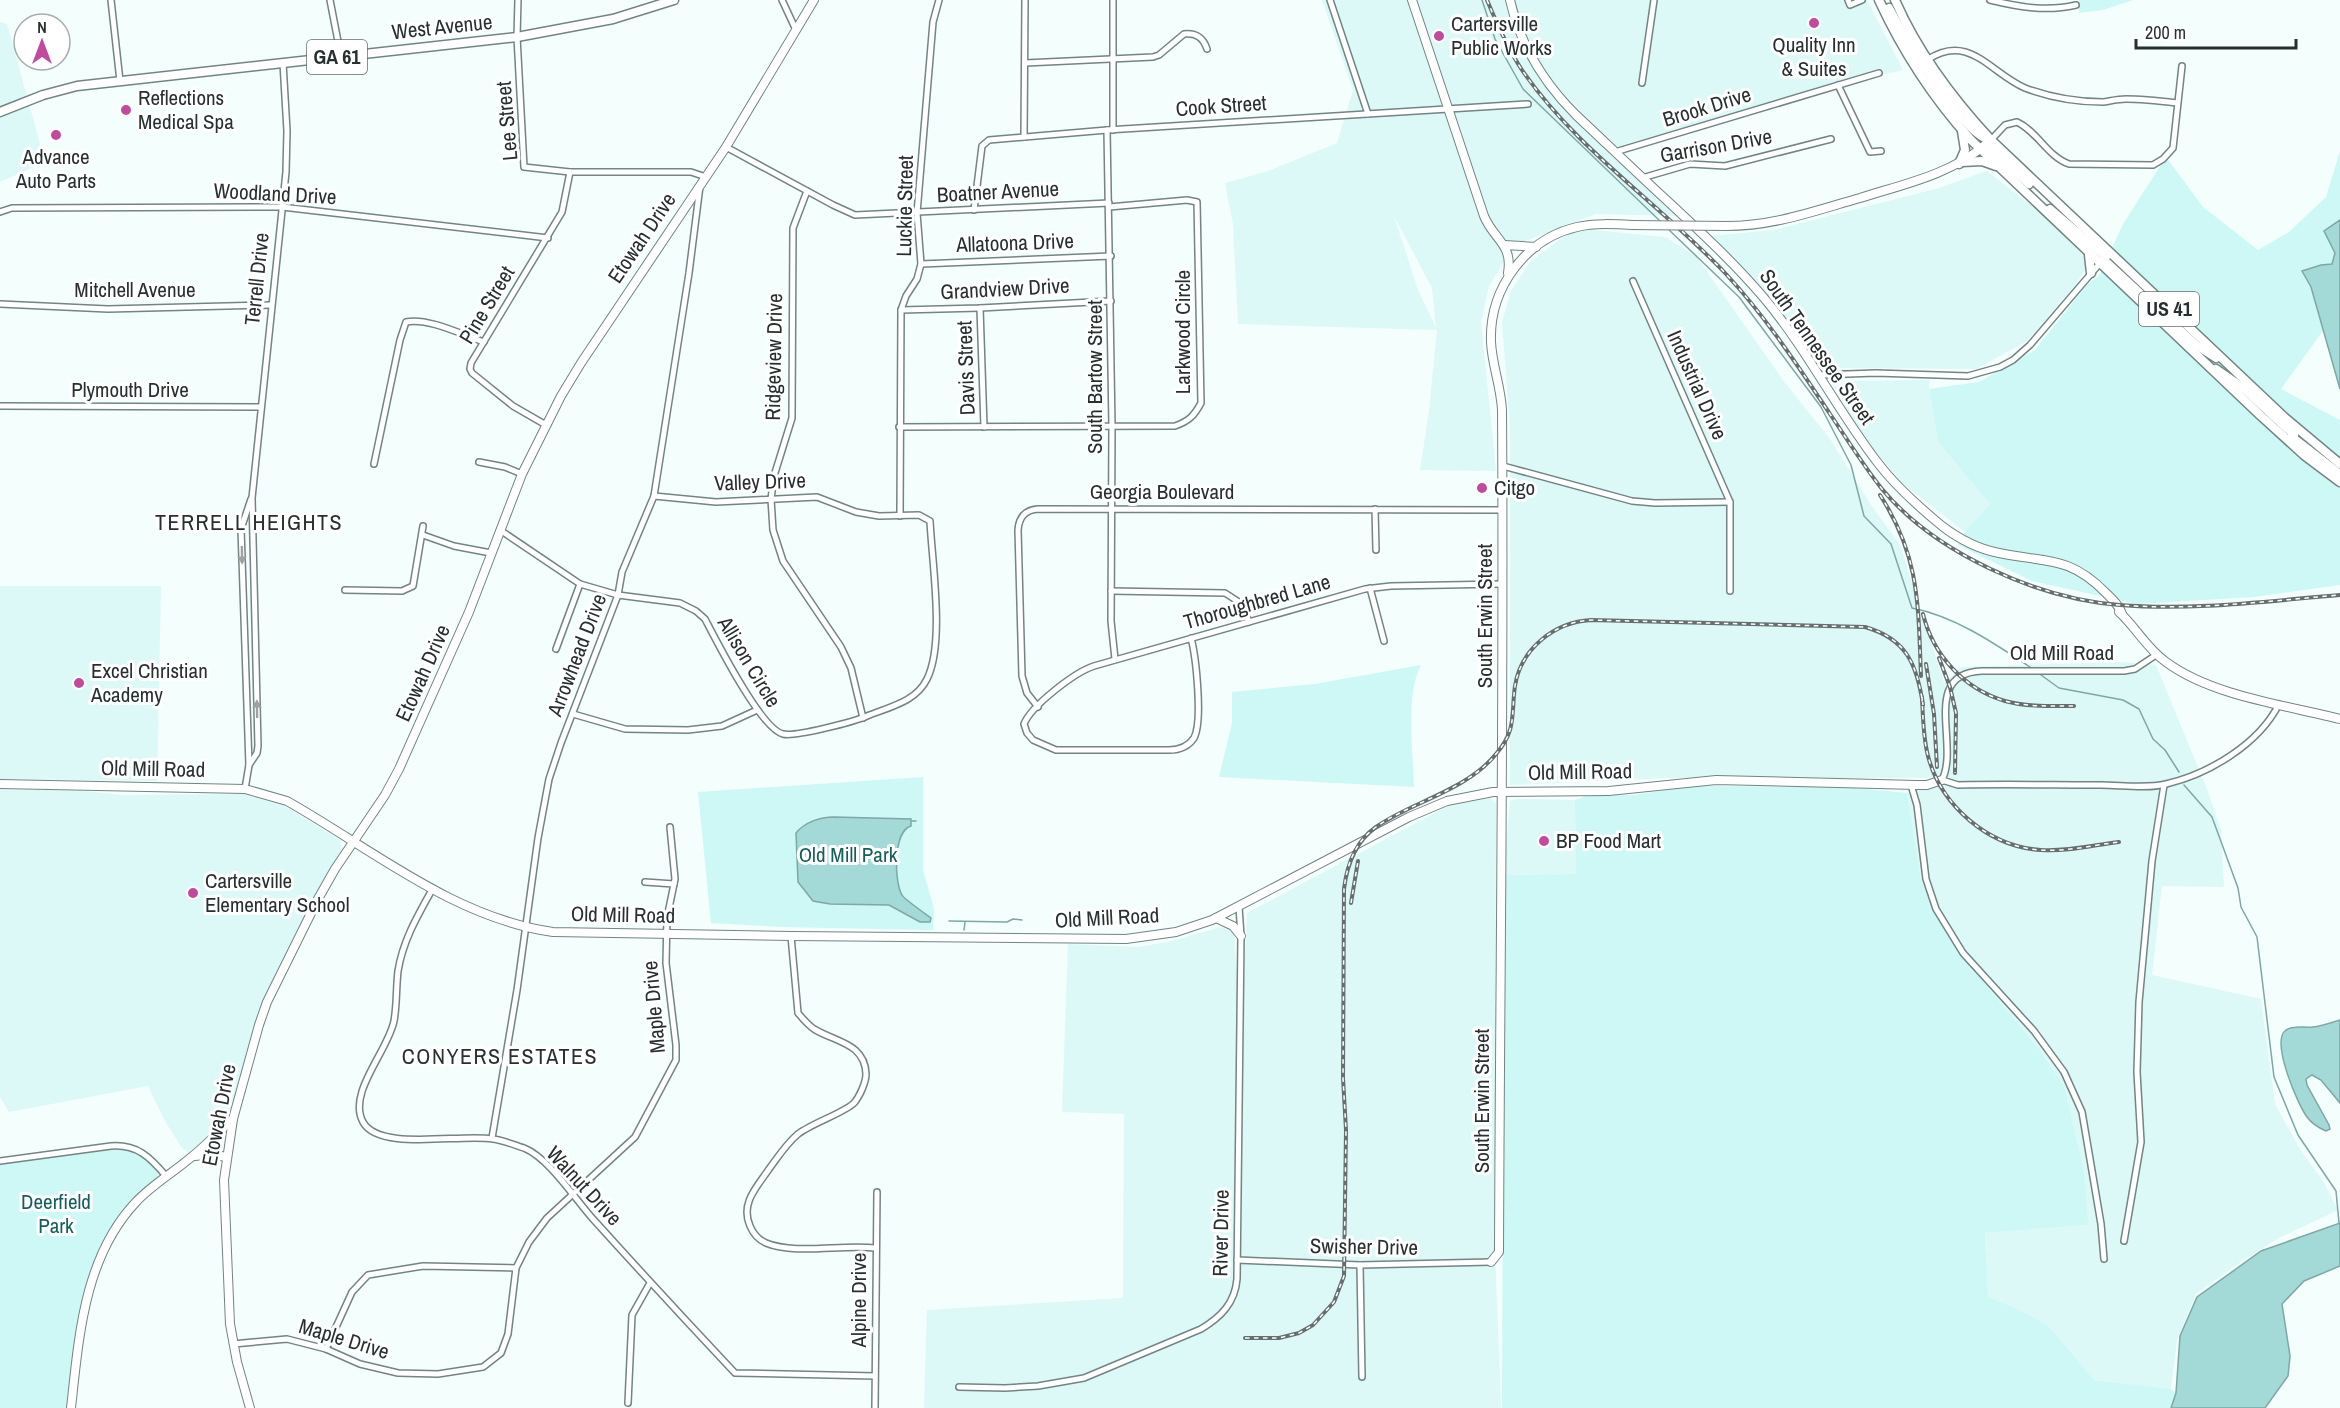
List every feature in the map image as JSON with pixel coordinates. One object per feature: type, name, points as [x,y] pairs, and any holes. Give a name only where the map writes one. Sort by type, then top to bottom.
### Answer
[{"type":"main road","name":"West Avenue","points":[[0,112],[29,99],[60,90],[120,81],[517,37],[614,19],[674,0]]},
{"type":"main road","name":"US 41","points":[[1879,0],[1893,30],[1917,71],[1960,128],[2055,201],[2104,258],[2205,363],[2293,436],[2340,464]]},
{"type":"main road","points":[[1884,0],[1918,58],[1941,91],[1985,145]]},
{"type":"main road","name":"US 41","points":[[1893,0],[1927,60],[1962,108],[2001,170],[2087,252],[2104,258],[2196,345],[2230,366],[2293,436],[2340,482]]},
{"type":"main road","points":[[1960,128],[1965,146],[1961,163],[1982,161],[2001,170]]},
{"type":"main road","points":[[2027,194],[2056,214],[2104,258]]},
{"type":"main road","points":[[2087,252],[2091,261],[2091,273]]},
{"type":"main road","points":[[2293,436],[2340,474]]},
{"type":"street","points":[[111,0],[120,81]]},
{"type":"street","points":[[330,0],[341,57]]},
{"type":"street","name":"Lee Street","points":[[518,0],[517,37],[524,167],[570,172],[692,172],[706,177]]},
{"type":"street","points":[[782,0],[796,30]]},
{"type":"street","name":"Etowah Drive","points":[[250,1408],[233,1344],[228,1304],[224,1180],[233,1119],[252,1047],[267,1002],[318,899],[396,775],[455,647],[522,474],[546,425],[581,363],[726,147],[814,0]]},
{"type":"street","name":"Luckie Street","points":[[900,516],[901,310],[906,296],[917,279],[921,264],[917,213],[933,22],[939,0]]},
{"type":"street","points":[[1024,137],[1025,0]]},
{"type":"street","name":"South Bartow Street","points":[[1113,0],[1109,205],[1112,426],[1111,638],[1115,659]]},
{"type":"street","points":[[1330,0],[1368,114]]},
{"type":"street","points":[[1412,0],[1486,221],[1521,260]]},
{"type":"street","name":"South Tennessee Street","points":[[1510,0],[1522,38],[1545,79],[1568,108],[1718,249],[1753,286],[1779,317],[1852,428],[1879,464],[1904,492],[1943,526],[1980,548],[2000,554],[2059,562],[2079,570],[2108,595],[2117,610],[2156,655],[2198,681],[2340,719]]},
{"type":"street","points":[[1642,83],[1654,0]]},
{"type":"street","points":[[1848,0],[1850,5],[1862,0]]},
{"type":"street","points":[[1990,0],[2043,9],[2059,9],[2076,5]]},
{"type":"street","points":[[1025,63],[1153,57],[1159,55],[1184,34],[1199,36],[1207,49]]},
{"type":"street","points":[[1927,60],[1946,51],[1963,51],[1981,58],[2010,81],[2052,96],[2101,102],[2126,99],[2177,103]]},
{"type":"street","name":"Terrell Drive","points":[[249,765],[257,753],[258,746],[252,498],[287,157],[283,63]]},
{"type":"street","points":[[1985,145],[2005,125],[2017,122],[2025,126],[2065,163],[2075,165],[2159,163],[2173,147],[2182,66]]},
{"type":"street","name":"Brook Drive","points":[[1615,153],[1879,73]]},
{"type":"street","points":[[1838,85],[1870,152],[1881,151]]},
{"type":"street","name":"Cook Street","points":[[974,210],[982,146],[985,142],[1110,130],[1528,104]]},
{"type":"street","name":"Garrison Drive","points":[[1642,178],[1690,164],[1725,166],[1832,139]]},
{"type":"street","name":"South Erwin Street","points":[[1491,1263],[1499,1252],[1504,745],[1502,402],[1491,352],[1491,330],[1497,299],[1521,260],[1536,247],[1556,235],[1579,227],[1602,224],[1726,226],[1786,220],[1930,177],[1961,163],[1985,145]]},
{"type":"street","name":"Boatner Avenue","points":[[726,147],[855,215],[1187,200],[1197,202]]},
{"type":"street","name":"Pine Street","points":[[546,425],[513,406],[470,369],[471,363],[562,212],[570,172]]},
{"type":"street","name":"Arrowhead Drive","points":[[492,1138],[549,780],[618,596],[622,572],[654,496],[689,273],[700,186]]},
{"type":"street","name":"Ridgeview Drive","points":[[807,191],[795,217],[792,232],[792,418],[774,476],[771,499],[773,530],[783,561],[841,647],[850,668],[863,718]]},
{"type":"street","name":"Larkwood Circle","points":[[899,427],[1175,426],[1188,422],[1201,403],[1197,202]]},
{"type":"street","name":"Woodland Drive","points":[[0,212],[12,208],[282,207],[548,238]]},
{"type":"street","points":[[1505,244],[1536,247]]},
{"type":"street","points":[[1505,244],[1510,262],[1508,278]]},
{"type":"street","name":"Allatoona Drive","points":[[921,264],[1111,256]]},
{"type":"street","points":[[1819,375],[1876,373],[1968,376],[1993,370],[2007,364],[2025,350],[2104,258]]},
{"type":"street","name":"Industrial Drive","points":[[1633,281],[1730,502],[1730,591]]},
{"type":"street","name":"Grandview Drive","points":[[901,310],[1111,302]]},
{"type":"street","name":"Mitchell Avenue","points":[[0,304],[108,309],[271,305]]},
{"type":"street","name":"Davis Street","points":[[980,308],[984,427]]},
{"type":"street","points":[[374,464],[400,340],[406,322],[415,319],[484,342]]},
{"type":"street","name":"Plymouth Drive","points":[[0,406],[260,407]]},
{"type":"street","points":[[479,462],[505,467],[522,474]]},
{"type":"street","points":[[1503,466],[1632,501],[1730,502]]},
{"type":"street","name":"Valley Drive","points":[[654,496],[716,502],[818,497],[856,512],[900,516]]},
{"type":"street","name":"Terrell Drive","points":[[245,789],[249,765],[241,529],[252,498]]},
{"type":"street","name":"Georgia Boulevard","points":[[1038,707],[1027,693],[1022,676],[1019,520],[1026,512],[1034,509],[1111,508],[1502,510]]},
{"type":"street","points":[[1376,509],[1376,550]]},
{"type":"street","name":"Allison Circle","points":[[500,530],[580,584],[618,596],[680,603],[696,611],[705,619],[768,726],[781,734],[793,736],[863,718],[910,698],[919,692],[928,678],[934,658],[930,521],[919,515],[900,516]]},
{"type":"street","points":[[345,590],[402,591],[413,586],[423,526]]},
{"type":"street","points":[[423,535],[454,546],[491,553]]},
{"type":"street","points":[[556,649],[580,584]]},
{"type":"street","name":"Thoroughbred Lane","points":[[1038,707],[1073,675],[1094,666],[1370,588],[1502,584]]},
{"type":"street","points":[[1370,588],[1384,641]]},
{"type":"street","points":[[1111,591],[1225,593],[1242,604],[1249,622]]},
{"type":"street","points":[[1038,707],[1027,718],[1024,727],[1031,738],[1047,748],[1169,750],[1183,748],[1192,741],[1197,726],[1196,665],[1191,638]]},
{"type":"street","name":"Old Mill Road","points":[[0,784],[245,789],[287,801],[433,888],[487,915],[525,927],[566,933],[1126,939],[1176,932],[1216,918],[1422,811],[1462,797],[1502,791],[1609,791],[1716,780],[1927,785],[1942,780],[1947,756],[1946,696],[1950,687],[1960,676],[1977,671],[2124,671],[2135,669],[2156,655]]},
{"type":"street","points":[[1942,780],[1958,785],[2164,785],[2202,771],[2245,744],[2273,718],[2279,704]]},
{"type":"street","points":[[573,714],[625,729],[671,731],[722,726],[757,710]]},
{"type":"street","points":[[1911,785],[1917,805],[1926,879],[1936,909],[1963,953],[2034,1031],[2064,1072],[2082,1112],[2101,1224],[2104,1259]]},
{"type":"street","points":[[2124,1241],[2141,1142],[2136,1072],[2139,1002],[2151,868],[2164,785]]},
{"type":"street","name":"Maple Drive","points":[[233,1344],[282,1338],[326,1349],[360,1364],[398,1373],[438,1374],[483,1367],[501,1353],[507,1334],[516,1268],[529,1242],[548,1218],[634,1137],[676,1060],[666,977],[666,933],[674,884],[670,827]]},
{"type":"street","points":[[645,882],[674,884]]},
{"type":"street","name":"Walnut Drive","points":[[433,888],[410,928],[402,950],[394,1021],[389,1039],[360,1093],[358,1107],[362,1121],[370,1131],[387,1138],[492,1138],[526,1149],[554,1172],[650,1283],[735,1373],[875,1376]]},
{"type":"street","name":"River Drive","points":[[959,1387],[1038,1386],[1084,1378],[1193,1333],[1215,1320],[1232,1301],[1236,1286],[1237,1260],[1241,936],[1239,907]]},
{"type":"street","points":[[1216,918],[1233,926],[1241,936]]},
{"type":"street","points":[[791,936],[798,1013],[815,1029],[848,1043],[855,1049],[863,1059],[866,1075],[862,1090],[853,1104],[810,1126],[785,1146],[755,1188],[747,1205],[747,1218],[752,1230],[761,1239],[779,1246],[875,1248]]},
{"type":"street","points":[[71,1408],[83,1309],[99,1261],[122,1219],[142,1196],[194,1156],[233,1119]]},
{"type":"street","points":[[208,1143],[226,1157]]},
{"type":"street","points":[[0,1161],[122,1145],[142,1152],[166,1176]]},
{"type":"street","points":[[194,1156],[211,1154],[226,1157]]},
{"type":"street","name":"Alpine Drive","points":[[875,1408],[877,1192]]},
{"type":"street","name":"Swisher Drive","points":[[1237,1260],[1360,1265],[1491,1263]]},
{"type":"street","points":[[1360,1265],[1362,1377]]},
{"type":"street","points":[[326,1349],[352,1292],[368,1275],[423,1266],[516,1268]]},
{"type":"street","points":[[628,1403],[632,1315],[650,1283]]},
{"type":"shaded area","points":[[1322,0],[1867,0],[1903,70],[1838,85],[1605,150],[1677,216],[1596,214],[1520,243],[1504,261],[1489,286],[1481,322],[1496,471],[1420,470],[1429,411],[1437,330],[1238,324],[1233,224],[1225,183],[1268,171],[1337,143],[1353,90]],"holes":[[[1394,216],[1432,288],[1436,328],[1418,290]]]},
{"type":"shaded area","points":[[0,22],[7,24],[12,42],[12,72],[20,72],[45,162],[0,182]]},
{"type":"shaded area","points":[[1987,171],[2073,238],[2088,266],[2075,285],[2027,341],[1976,369],[1823,368],[1711,236],[1774,230],[1939,188]]},
{"type":"shaded area","points":[[2340,220],[2340,389],[2311,287],[2302,271],[2332,264],[2335,253],[2324,231]]},
{"type":"shaded area","points":[[1575,228],[1665,237],[1696,256],[1785,383],[1830,439],[1871,505],[1900,545],[1944,683],[1961,667],[2121,662],[2156,665],[2207,789],[2221,830],[2224,887],[2162,886],[2152,975],[2261,999],[2275,1104],[2301,1151],[2323,1181],[2338,1210],[2275,1240],[2196,1294],[2177,1340],[2171,1389],[2094,1380],[2013,1307],[1988,1297],[1985,1233],[2087,1225],[2064,1086],[2043,1053],[1948,936],[1921,880],[1907,793],[1951,778],[1668,778],[1510,785],[1510,429],[1502,322],[1511,291],[1529,263]]},
{"type":"shaded area","points":[[1929,380],[1938,442],[1990,504],[1965,532],[1902,483],[1859,431],[1831,381]]},
{"type":"shaded area","name":"Excel Christian Academy","points":[[0,586],[161,586],[157,781],[0,779]]},
{"type":"shaded area","points":[[0,789],[85,791],[121,795],[245,794],[283,805],[340,840],[341,851],[309,906],[263,1002],[236,1094],[225,1122],[200,1147],[189,1153],[182,1148],[165,1121],[148,1086],[9,1112],[0,1097]]},
{"type":"shaded area","points":[[1490,798],[1496,803],[1495,1251],[1501,1408],[924,1408],[927,1310],[1123,1298],[1124,1114],[1062,1112],[1068,944],[1138,947],[1168,942],[1221,927],[1234,932],[1240,1029],[1240,1075],[1247,913],[1448,806]]},
{"type":"shaded area","points":[[1517,799],[1575,800],[1576,874],[1504,875],[1510,801]]},
{"type":"shaded area","points":[[834,817],[911,819],[911,826],[905,830],[898,847],[899,889],[902,895],[931,918],[930,922],[920,922],[889,905],[830,904],[813,901],[798,882],[796,833],[813,821]]},
{"type":"shaded area","points":[[2340,1020],[2340,1103],[2321,1080],[2312,1075],[2306,1079],[2329,1125],[2330,1129],[2326,1131],[2309,1119],[2298,1100],[2283,1059],[2282,1036],[2289,1028],[2316,1027]]},
{"type":"shaded area","points":[[2340,1223],[2340,1266],[2304,1281],[2282,1304],[2290,1356],[2288,1376],[2265,1408],[2171,1408],[2176,1393],[2180,1336],[2197,1297],[2261,1251]]},
{"type":"green space","points":[[2079,0],[2133,0],[2103,10],[2079,13]]},
{"type":"green space","points":[[2340,151],[2340,307],[2281,389],[2340,420],[2340,585],[2254,597],[2137,604],[2032,581],[1958,545],[1965,532],[1990,504],[1938,442],[1929,389],[1979,382],[2035,350],[2087,285],[2099,276],[2123,224],[2166,157],[2203,207],[2258,250],[2289,232],[2326,197]]},
{"type":"green space","points":[[1421,665],[1416,677],[1411,708],[1414,787],[1219,777],[1232,723],[1232,692],[1315,684]]},
{"type":"green space","name":"Old Mill Park","points":[[923,777],[923,870],[934,909],[933,930],[711,923],[698,792]]},
{"type":"green space","points":[[1694,786],[1847,787],[1907,793],[1921,880],[1948,936],[2041,1051],[2064,1086],[2084,1172],[2088,1225],[1985,1233],[1988,1297],[2047,1325],[2094,1380],[2171,1389],[2176,1393],[2171,1408],[1502,1408],[1504,875],[1576,874],[1575,800],[1586,796],[1633,795]]},
{"type":"green space","name":"Deerfield Park","points":[[121,1148],[133,1151],[142,1157],[159,1174],[115,1221],[93,1265],[80,1312],[67,1408],[0,1408],[0,1164]]},
{"type":"waterway","points":[[1482,0],[1495,39],[1523,89],[1661,222]]},
{"type":"waterway","points":[[1667,228],[1739,297],[1821,407],[1851,465],[1864,516],[1891,544],[1912,608],[1958,624],[2030,667]]},
{"type":"waterway","points":[[2041,675],[2059,688],[2123,700],[2139,709],[2153,739],[2165,750],[2179,772]]},
{"type":"waterway","points":[[2184,785],[2212,817],[2238,888],[2241,907],[2257,937],[2274,1077],[2298,1135],[2336,1191],[2339,1223]]},
{"type":"waterway","points":[[949,921],[1022,920]]},
{"type":"waterway","points":[[964,930],[965,922]]},
{"type":"railway","points":[[1487,0],[1512,54],[1544,99],[1593,151],[1701,248],[1741,290],[1781,342],[1882,489],[1904,512],[1930,533],[1990,569],[2023,583],[2088,601],[2147,607],[2175,607],[2340,595]]},
{"type":"railway","points":[[1880,495],[1903,539],[1910,561],[1917,603],[1921,676]]},
{"type":"railway","points":[[1923,614],[1934,643],[1943,656],[1952,668],[1976,688],[2013,703],[2074,706]]},
{"type":"railway","points":[[1245,1338],[1279,1338],[1299,1333],[1313,1325],[1334,1302],[1344,1276],[1346,1130],[1343,1078],[1344,889],[1353,854],[1376,827],[1455,787],[1484,767],[1496,754],[1510,729],[1515,686],[1524,660],[1532,649],[1553,632],[1565,626],[1591,620],[1865,627],[1879,632],[1900,646],[1913,666],[1923,705]]},
{"type":"railway","points":[[1939,658],[1950,687],[1956,713],[1955,773]]},
{"type":"railway","points":[[1926,664],[1934,714],[1937,767]]},
{"type":"railway","points":[[1922,697],[1925,742],[1934,774],[1956,807],[1970,821],[2003,841],[2041,850],[2070,849],[2119,842]]},
{"type":"railway","points":[[1351,903],[1358,861]]},
{"type":"place","name":"Quality Inn & Suites","points":[[1814,23]]},
{"type":"place","name":"Cartersville Public Works","points":[[1439,36]]},
{"type":"place","name":"Reflections Medical Spa","points":[[126,110]]},
{"type":"place","name":"Advance Auto Parts","points":[[56,135]]},
{"type":"place","name":"Citgo","points":[[1482,488]]},
{"type":"place","name":"Excel Christian Academy","points":[[79,683]]},
{"type":"place","name":"BP Food Mart","points":[[1544,841]]},
{"type":"place","name":"Cartersville Elementary School","points":[[193,893]]},
{"type":"district","name":"TERRELL HEIGHTS","points":[[249,522]]},
{"type":"district","name":"CONYERS ESTATES","points":[[500,1056]]}]
